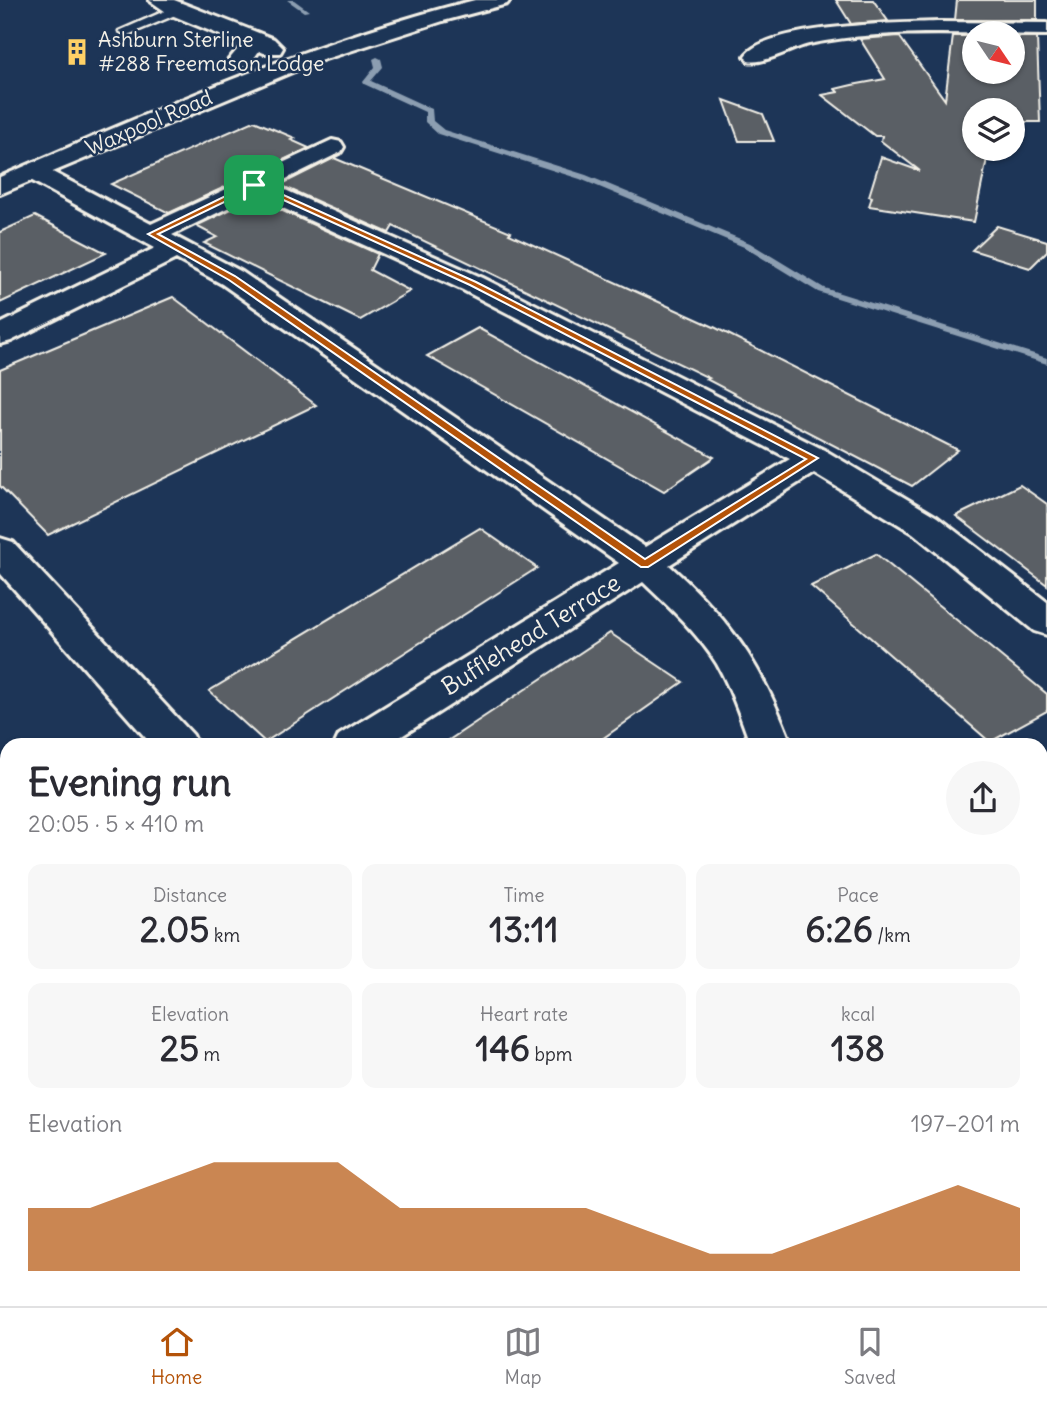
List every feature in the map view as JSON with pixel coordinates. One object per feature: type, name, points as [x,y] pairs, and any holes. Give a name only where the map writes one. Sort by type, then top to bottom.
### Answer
[{"type":"street","points":[[339,25],[427,0]]},
{"type":"street","name":"Waxpool Road","points":[[75,129],[238,74],[500,0]]},
{"type":"street","points":[[168,5],[233,31],[246,41],[248,51],[238,74]]},
{"type":"street","points":[[756,56],[773,45],[833,34],[947,29],[1047,29]]},
{"type":"street","name":"Waxpool Road","points":[[0,186],[238,74],[283,44],[233,31]]},
{"type":"street","points":[[0,335],[165,241],[254,185],[332,147]]},
{"type":"street","points":[[34,172],[232,278],[645,564],[688,603],[728,652],[757,706],[769,738]]},
{"type":"street","points":[[254,185],[473,284],[814,458],[925,525],[1047,622]]},
{"type":"street","name":"Bufflehead Terrace","points":[[368,738],[814,458]]},
{"type":"street","points":[[0,550],[171,738]]},
{"type":"lane","points":[[125,31],[168,5]]},
{"type":"building","points":[[836,0],[873,0],[888,21],[851,24]]},
{"type":"building","points":[[957,0],[1037,0],[1037,20],[955,20]]},
{"type":"building","points":[[899,36],[945,100],[953,36],[962,36],[962,84],[1026,84],[1026,37],[1037,37],[1040,122],[1025,122],[1025,98],[962,98],[962,161],[987,161],[974,222],[869,206],[872,197],[869,196],[881,157],[920,171],[881,141],[882,136],[875,136],[822,95],[838,92],[835,89],[885,79],[860,39]]},
{"type":"building","points":[[724,100],[763,114],[774,141],[739,141]]},
{"type":"building","points":[[254,121],[295,138],[291,140],[309,148],[169,213],[111,184]]},
{"type":"building","points":[[334,158],[511,232],[509,234],[714,327],[958,450],[912,486],[706,379],[709,378],[393,226],[389,233],[280,185]]},
{"type":"building","points":[[254,198],[378,254],[370,270],[410,291],[360,320],[204,243],[217,237],[196,226]]},
{"type":"building","points":[[35,216],[106,253],[0,303],[0,232]]},
{"type":"building","points":[[997,226],[1047,241],[1047,251],[1030,268],[972,250]]},
{"type":"building","points":[[173,297],[316,405],[48,535],[0,486],[0,370]]},
{"type":"building","points":[[478,328],[714,457],[664,491],[427,356]]},
{"type":"building","points":[[1020,485],[1047,504],[1047,585],[956,516]]},
{"type":"building","points":[[480,528],[537,568],[271,738],[261,738],[209,691]]},
{"type":"building","points":[[876,554],[1047,694],[1047,711],[997,738],[985,738],[811,586]]},
{"type":"building","points":[[610,633],[683,682],[603,738],[452,738]]},
{"type":"waterway","points":[[290,0],[306,11]]},
{"type":"waterway","points":[[377,59],[379,67],[367,82],[429,111],[429,122],[441,132],[583,177],[747,245],[821,290],[1047,361]]},
{"type":"place","name":"Ashburn Sterline #288 Freemason Lodge","points":[[77,52]]},
{"type":"route","points":[[254,185],[473,284],[814,458],[645,564],[232,278],[152,234],[254,185]]}]
